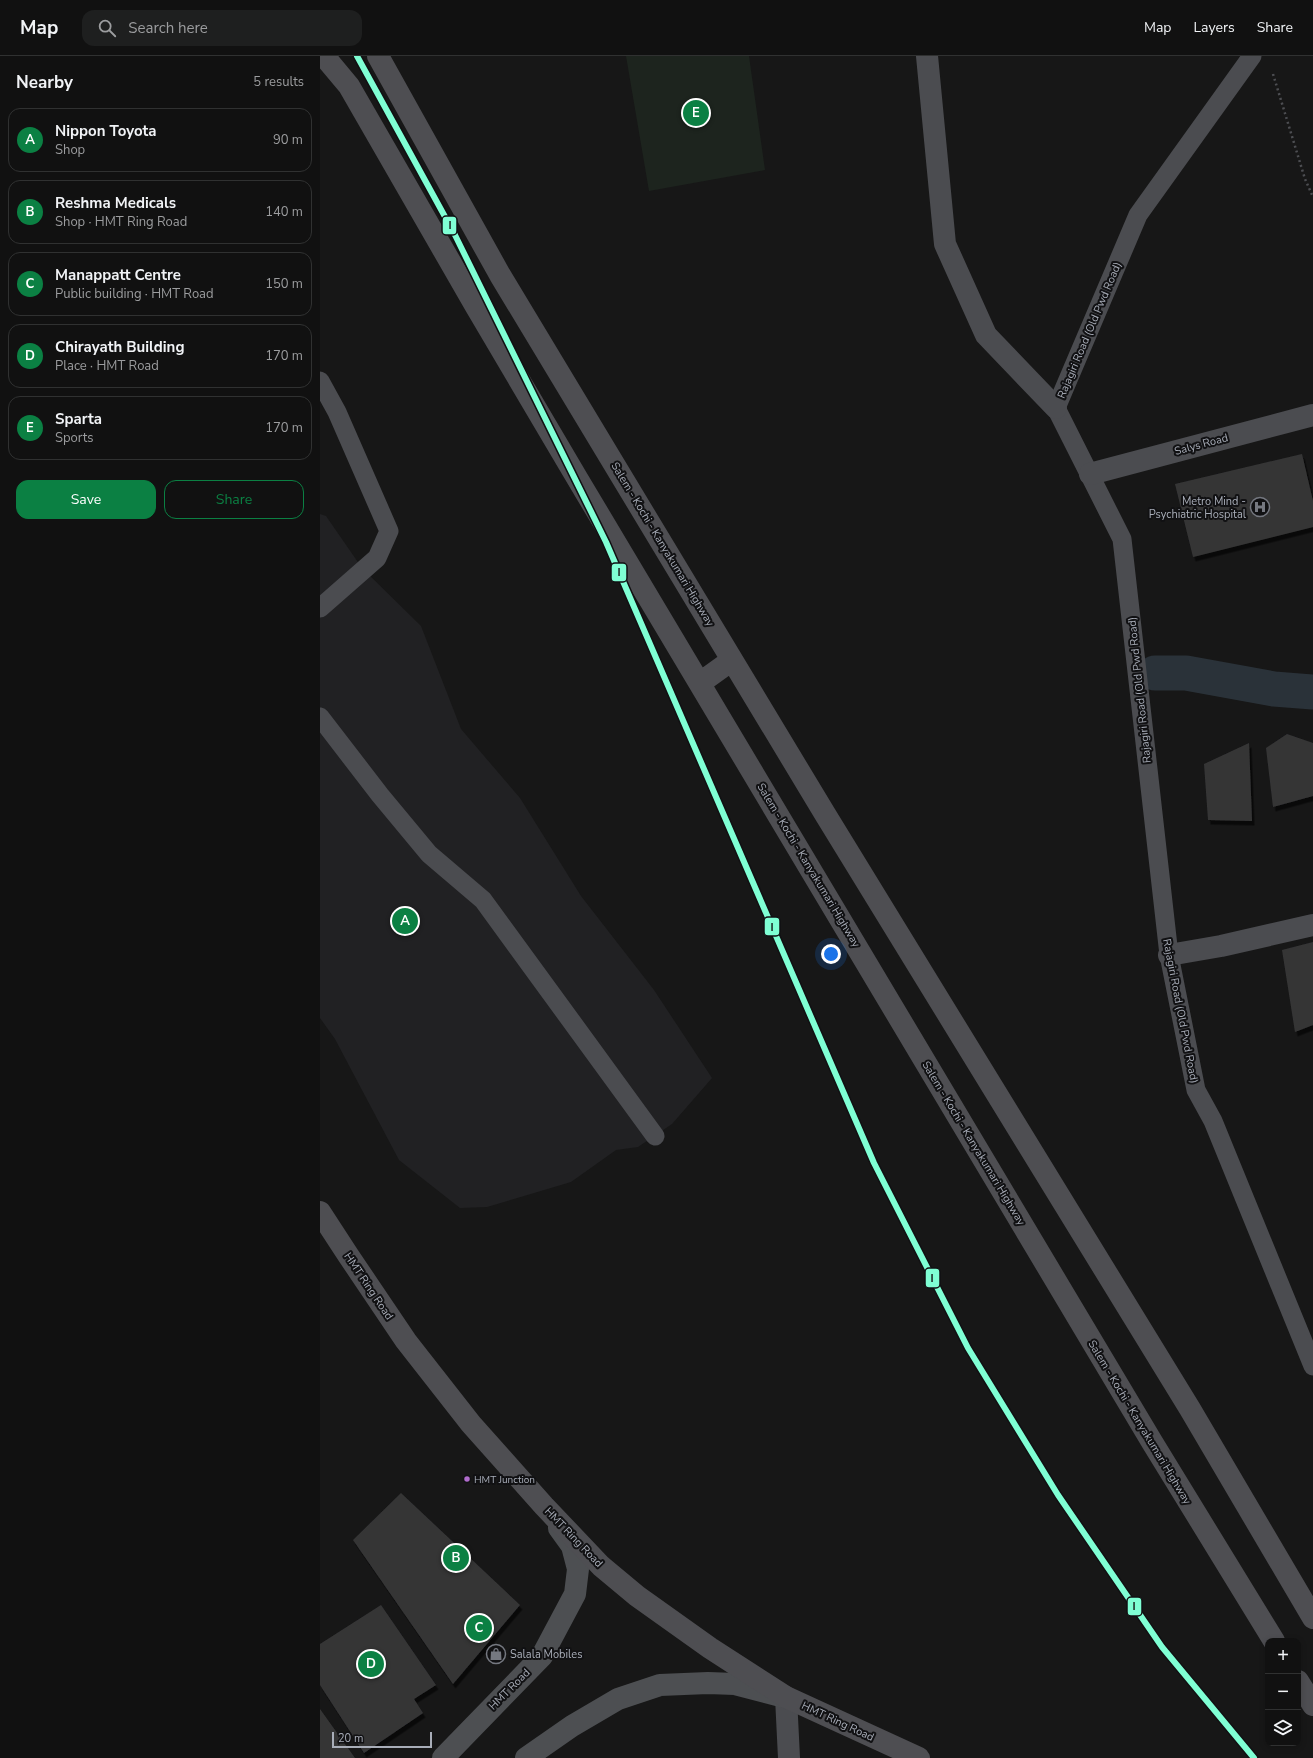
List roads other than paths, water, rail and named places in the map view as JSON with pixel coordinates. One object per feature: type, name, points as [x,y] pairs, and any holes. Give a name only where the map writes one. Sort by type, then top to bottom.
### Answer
[{"type":"highway","name":"Salem - Kochi - Kanyakumari Highway","points":[[324,56],[349,86],[479,312],[700,684],[1152,1442],[1272,1638]]},
{"type":"highway","name":"Salem - Kochi - Kanyakumari Highway","points":[[378,56],[500,275],[732,660],[1190,1409],[1313,1618]]},
{"type":"highway","points":[[700,684],[732,660]]},
{"type":"highway","name":"HMT Ring Road","points":[[320,1212],[406,1341],[471,1424],[544,1506],[601,1566],[637,1596],[710,1648],[786,1697],[919,1758]]},
{"type":"highway","points":[[1301,1686],[1313,1705]]},
{"type":"main road","name":"HMT Road","points":[[443,1758],[542,1656],[575,1594],[578,1569],[572,1546],[544,1506]]},
{"type":"main road","points":[[526,1758],[572,1726],[618,1699],[660,1685],[708,1683],[735,1684],[786,1697]]},
{"type":"street","points":[[927,56],[946,244],[986,335],[1056,408]]},
{"type":"street","name":"Salys Road","points":[[1090,474],[1313,415]]},
{"type":"street","points":[[1169,955],[1221,946],[1313,925]]},
{"type":"street","points":[[786,1697],[789,1758]]},
{"type":"lane","name":"Rajagiri Road (Old Pwd Road)","points":[[1252,56],[1138,215],[1056,408],[1122,539],[1169,955],[1196,1090],[1213,1121],[1313,1366]]},
{"type":"lane","points":[[320,381],[337,412],[389,531],[377,558],[320,608]]},
{"type":"lane","points":[[320,716],[380,796],[429,854],[482,900],[655,1136]]},
{"type":"waterway","points":[[1155,673],[1186,673],[1274,689],[1313,692]]},
{"type":"place","name":"Sparta","points":[[696,113]]},
{"type":"place","name":"Metro Mind - Psychiatric Hospital","points":[[1260,507]]},
{"type":"place","name":"Nippon Toyota","points":[[405,921]]},
{"type":"place","name":"HMT Junction","points":[[467,1479]]},
{"type":"place","name":"Reshma Medicals","points":[[456,1558]]},
{"type":"place","name":"Manappatt Centre","points":[[479,1628]]},
{"type":"place","name":"Salala Mobiles","points":[[496,1654]]},
{"type":"place","name":"Chirayath Building","points":[[371,1664]]}]
